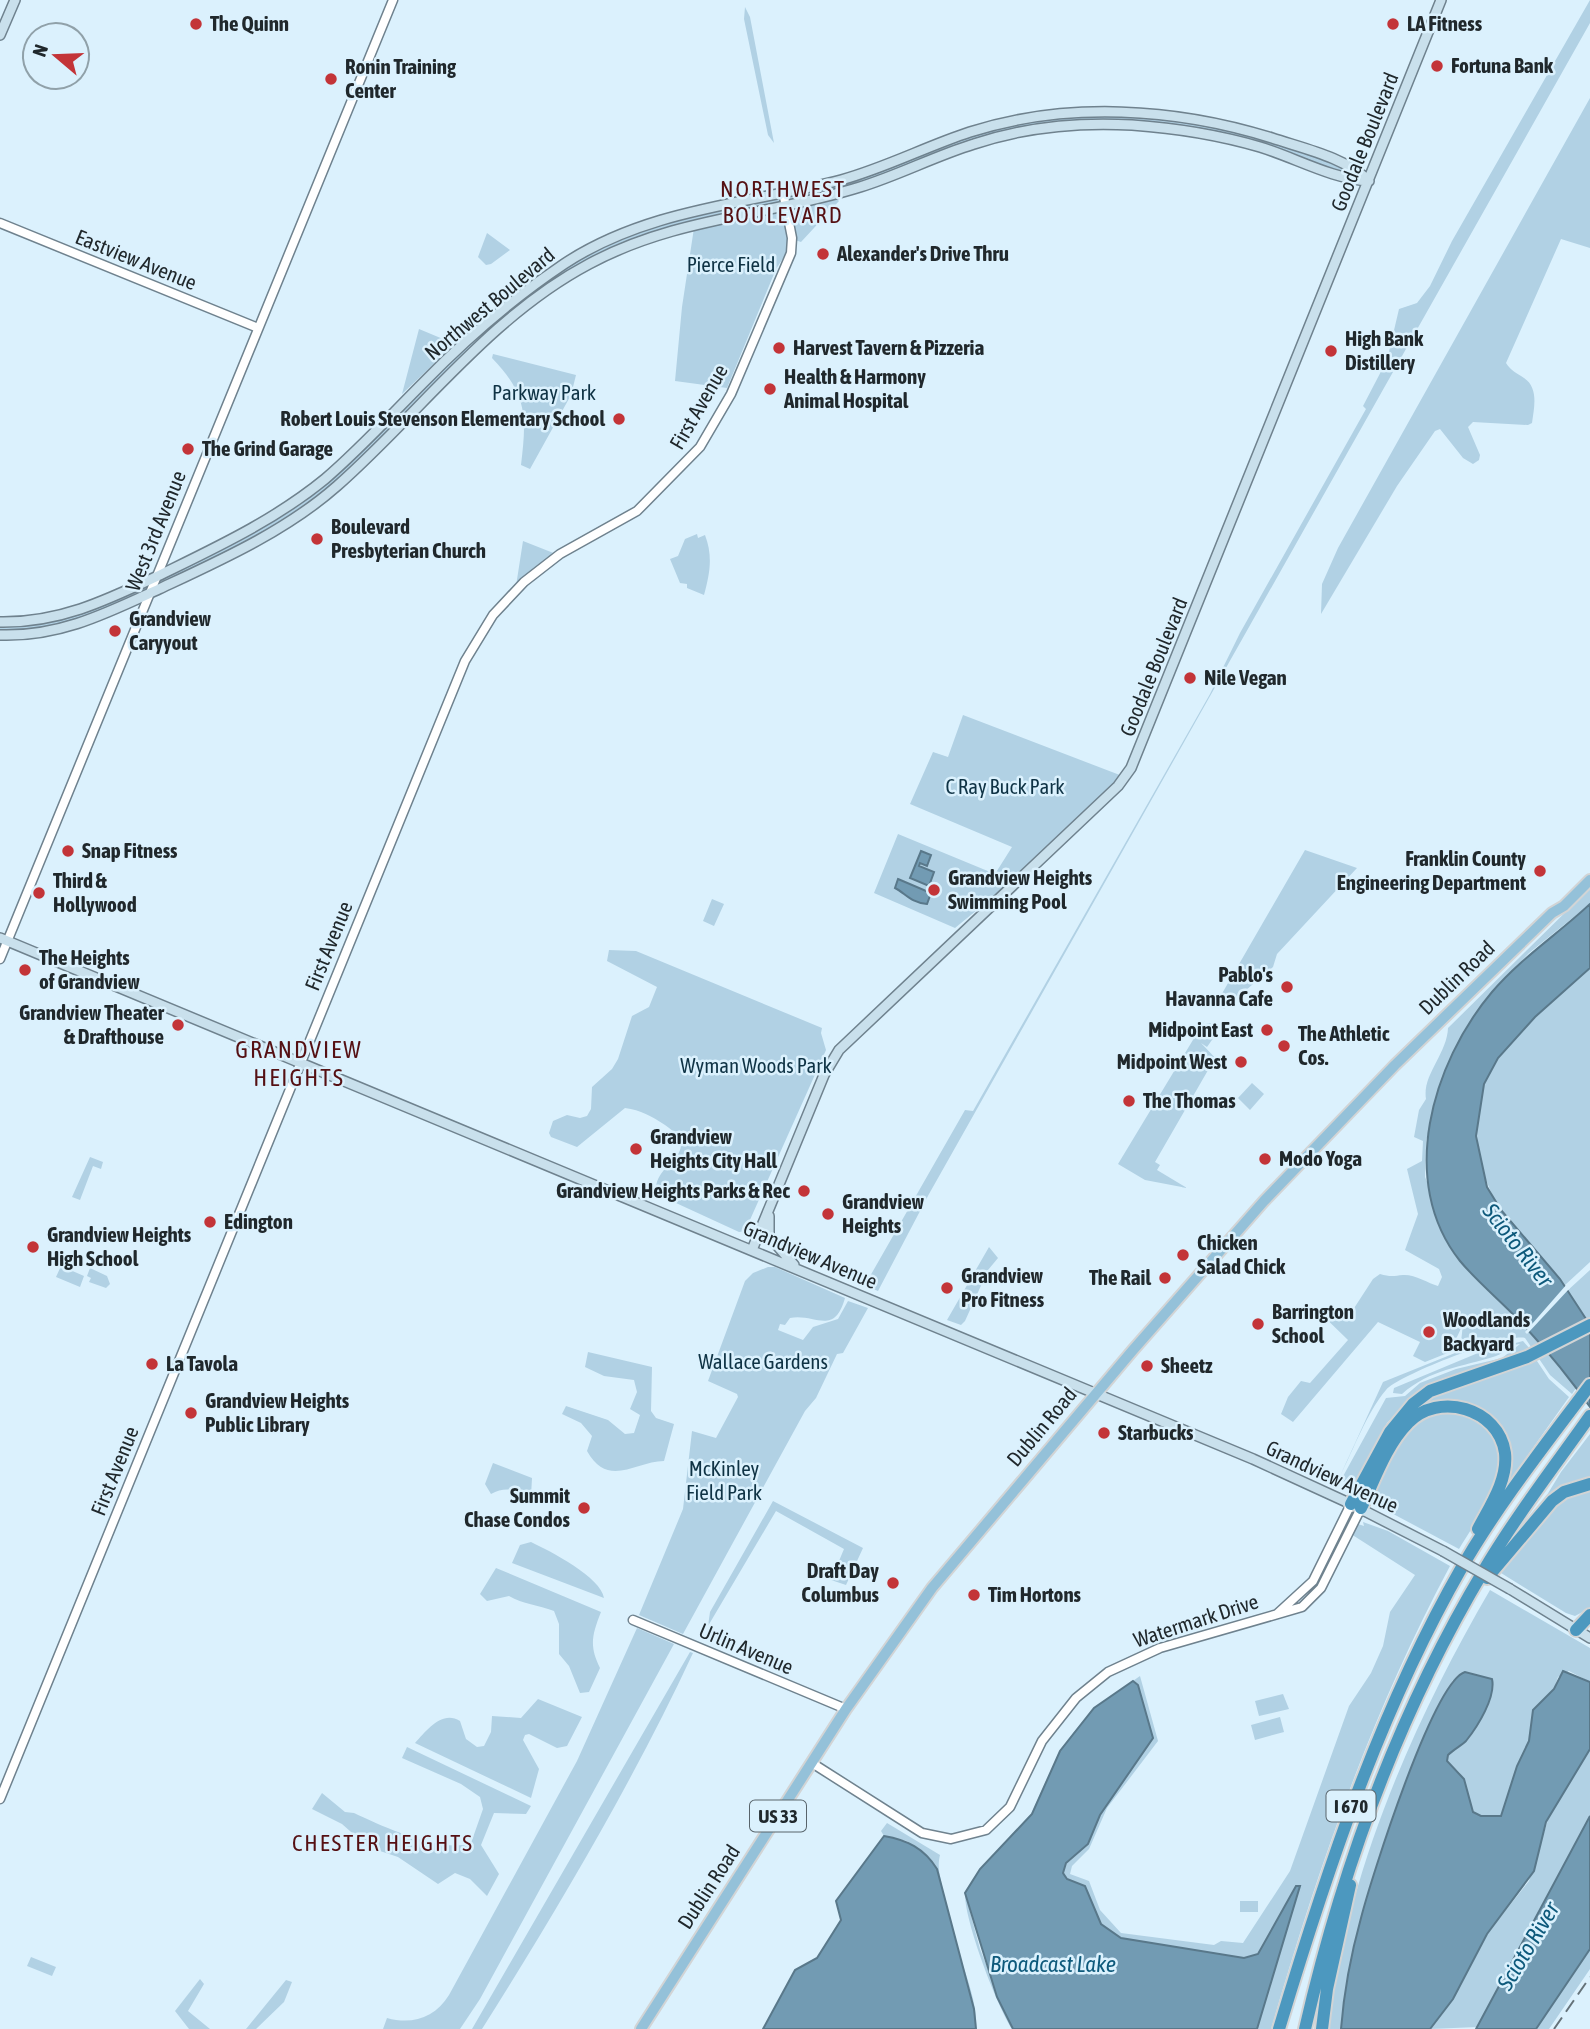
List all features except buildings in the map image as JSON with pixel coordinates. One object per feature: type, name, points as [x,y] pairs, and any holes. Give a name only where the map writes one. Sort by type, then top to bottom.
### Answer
[{"type":"highway","points":[[1356,1506],[1390,1432],[1413,1404],[1430,1391],[1527,1357],[1590,1325]]},
{"type":"highway","name":"I 670","points":[[1287,2029],[1293,1981],[1323,1885],[1368,1761],[1462,1566],[1590,1385]]},
{"type":"highway","points":[[1356,1506],[1390,1450],[1414,1418],[1440,1406],[1458,1407],[1478,1414],[1498,1435],[1505,1464],[1501,1484],[1462,1566]]},
{"type":"highway","name":"I 670","points":[[1305,2029],[1337,1902],[1368,1812],[1412,1708],[1465,1602],[1529,1501],[1590,1416]]},
{"type":"highway","points":[[1465,1602],[1552,1501],[1564,1492],[1590,1484]]},
{"type":"highway","points":[[1576,1630],[1590,1615]]},
{"type":"highway","points":[[1576,1630],[1590,1625]]},
{"type":"highway","points":[[1322,2029],[1334,1956],[1368,1812]]},
{"type":"highway","points":[[1279,2029],[1293,1981]]},
{"type":"main road","points":[[0,35],[15,0]]},
{"type":"main road","name":"Goodale Boulevard","points":[[752,1250],[824,1075],[839,1050],[1118,786],[1132,768],[1441,0]]},
{"type":"main road","name":"Northwest Boulevard","points":[[0,622],[42,619],[80,611],[156,577],[249,530],[307,493],[359,448],[468,340],[563,265],[635,228],[683,213],[847,178],[995,125],[1029,118],[1093,112],[1170,116],[1259,134],[1356,168],[1369,181]]},
{"type":"main road","name":"Northwest Boulevard","points":[[0,635],[36,634],[85,624],[258,540],[333,490],[494,334],[585,266],[643,239],[680,227],[860,187],[974,144],[1020,132],[1083,125],[1133,125],[1213,136],[1260,147],[1350,180],[1369,181]]},
{"type":"main road","name":"Dublin Road","points":[[641,2029],[846,1709],[932,1588],[1096,1393],[1264,1202],[1395,1065],[1552,913],[1560,901],[1590,871]]},
{"type":"main road","name":"Dublin Road","points":[[1552,913],[1564,906],[1590,880]]},
{"type":"main road","name":"Grandview Avenue","points":[[4,939],[798,1268],[1356,1506],[1443,1551],[1590,1638]]},
{"type":"main road","points":[[772,1200],[769,1236],[775,1247],[798,1268]]},
{"type":"street","name":"West 3rd Avenue","points":[[0,959],[4,939],[393,0]]},
{"type":"street","name":"First Avenue","points":[[0,1799],[450,694],[476,640],[503,604],[524,582],[560,554],[637,511],[700,447],[731,394],[790,253],[792,238],[783,192]]},
{"type":"street","name":"Eastview Avenue","points":[[0,223],[258,328]]},
{"type":"street","name":"Watermark Drive","points":[[812,1763],[922,1833],[941,1839],[971,1836],[986,1830],[1004,1815],[1050,1728],[1076,1698],[1108,1672],[1160,1648],[1295,1611],[1315,1595],[1356,1506]]},
{"type":"street","name":"Urlin Avenue","points":[[633,1620],[846,1709]]},
{"type":"green space","points":[[1590,0],[1590,23],[929,1194],[878,1291],[871,1288],[869,1278],[965,1110],[973,1111],[1210,694],[1240,633],[1366,409],[1363,406],[1387,360],[1399,309],[1417,303],[1430,286],[1452,241]]},
{"type":"green space","points":[[745,7],[750,17],[774,143],[768,135],[744,19]]},
{"type":"green space","points":[[1590,98],[1590,248],[1561,239],[1506,363],[1532,387],[1532,423],[1473,422],[1468,427],[1480,455],[1479,460],[1473,464],[1463,458],[1440,429],[1435,431],[1397,486],[1321,614],[1322,584],[1338,548]]},
{"type":"green space","points":[[1093,112],[1216,124],[1326,157],[1369,181],[1260,147],[1133,125],[1020,132],[860,187],[691,225],[585,266],[501,328],[333,490],[258,540],[85,624],[0,635],[0,622],[42,619],[156,577],[307,493],[468,340],[563,265],[635,228],[839,180],[971,132]]},
{"type":"green space","name":"Pierce Field","points":[[836,198],[839,201],[801,242],[795,240],[776,269],[727,388],[675,381],[682,307],[694,228]]},
{"type":"green space","points":[[487,233],[510,250],[486,265],[478,257]]},
{"type":"green space","points":[[419,329],[455,344],[402,394]]},
{"type":"green space","name":"Parkway Park","points":[[493,354],[576,375],[571,395],[530,469],[521,465],[524,433],[522,407],[512,383],[492,358]]},
{"type":"green space","points":[[697,534],[698,538],[705,535],[710,557],[704,595],[687,588],[687,584],[680,583],[670,559],[678,556],[685,539]]},
{"type":"green space","points":[[523,541],[556,554],[516,586]]},
{"type":"green space","name":"C Ray Buck Park","points":[[963,715],[1125,777],[1045,854],[955,928],[874,893],[898,834],[995,874],[1012,847],[910,804],[933,752],[948,757]]},
{"type":"green space","points":[[1305,850],[1357,868],[1277,954],[1273,967],[1224,1009],[1218,1002],[1220,997]]},
{"type":"green space","points":[[1590,888],[1590,904],[1529,953],[1491,993],[1466,1028],[1444,1075],[1426,1141],[1425,1177],[1459,1260],[1526,1328],[1576,1388],[1572,1394],[1550,1375],[1525,1338],[1497,1342],[1453,1356],[1395,1383],[1386,1390],[1367,1420],[1340,1476],[1383,1382],[1460,1351],[1463,1324],[1450,1352],[1425,1362],[1413,1356],[1420,1342],[1378,1322],[1293,1422],[1281,1414],[1288,1397],[1301,1381],[1310,1383],[1348,1340],[1314,1307],[1347,1319],[1373,1279],[1380,1274],[1412,1276],[1438,1286],[1442,1277],[1439,1269],[1405,1250],[1418,1214],[1407,1169],[1422,1161],[1423,1141],[1414,1137],[1419,1110],[1426,1099],[1428,1081],[1444,1047],[1448,1028]]},
{"type":"green space","points":[[712,899],[724,904],[714,926],[703,921]]},
{"type":"green space","name":"Wyman Woods Park","points":[[609,950],[636,951],[822,1028],[826,1050],[745,1231],[739,1232],[676,1203],[656,1188],[658,1179],[676,1157],[681,1143],[665,1125],[650,1116],[625,1108],[577,1147],[551,1137],[549,1133],[553,1121],[567,1115],[580,1118],[587,1116],[591,1109],[592,1087],[612,1069],[632,1016],[649,1007],[657,987],[607,961]]},
{"type":"green space","points":[[1590,968],[1590,1262],[1564,1286],[1507,1218],[1491,1191],[1479,1153],[1478,1113],[1489,1075],[1509,1045],[1542,1010]]},
{"type":"green space","points":[[1205,1020],[1196,1038],[1206,1024],[1210,1023],[1219,1030],[1207,1047],[1201,1043],[1221,1064],[1211,1065],[1155,1162],[1160,1165],[1157,1170],[1187,1188],[1145,1180],[1118,1164]]},
{"type":"green space","points":[[1252,1083],[1264,1094],[1250,1110],[1238,1098]]},
{"type":"green space","points":[[90,1157],[103,1162],[101,1169],[93,1166],[80,1200],[72,1197]]},
{"type":"green space","points":[[989,1247],[998,1258],[988,1270],[965,1321],[961,1325],[947,1320]]},
{"type":"green space","points":[[61,1266],[84,1276],[80,1287],[56,1277]]},
{"type":"green space","points":[[775,1267],[845,1298],[841,1310],[829,1320],[790,1318],[785,1325],[780,1324],[778,1330],[803,1340],[813,1327],[838,1319],[848,1301],[868,1308],[843,1353],[837,1354],[816,1398],[805,1411],[683,1634],[639,1615],[683,1509],[692,1431],[716,1438],[738,1397],[737,1394],[708,1381],[745,1281],[753,1273]]},
{"type":"green space","points":[[90,1268],[107,1276],[110,1284],[106,1288],[89,1282],[91,1278],[87,1276]]},
{"type":"green space","points":[[1590,1270],[1590,1325],[1567,1291]]},
{"type":"green space","points":[[1523,1341],[1531,1350],[1442,1379],[1412,1396],[1387,1423],[1357,1480],[1350,1485],[1341,1480],[1386,1398],[1405,1396],[1420,1383],[1456,1369],[1502,1358],[1520,1344],[1513,1345],[1496,1356],[1435,1374],[1424,1379],[1402,1394],[1393,1393],[1394,1388],[1478,1353]]},
{"type":"green space","points":[[588,1352],[652,1367],[651,1411],[656,1418],[674,1424],[664,1461],[613,1471],[604,1469],[587,1451],[592,1436],[581,1423],[562,1414],[566,1406],[608,1420],[625,1434],[634,1433],[640,1415],[630,1409],[637,1392],[634,1380],[604,1376],[585,1367]]},
{"type":"green space","points":[[1535,1358],[1549,1379],[1569,1397],[1506,1486],[1507,1472],[1486,1416],[1416,1408],[1437,1394]]},
{"type":"green space","points":[[1461,1411],[1485,1425],[1496,1438],[1500,1454],[1494,1487],[1459,1549],[1382,1508],[1375,1490],[1396,1445],[1413,1424],[1433,1412]]},
{"type":"green space","points":[[1590,1434],[1590,1481],[1536,1513],[1561,1472]]},
{"type":"green space","points":[[493,1463],[532,1478],[531,1496],[511,1490],[491,1494],[485,1484]]},
{"type":"green space","points":[[1590,1488],[1590,1608],[1575,1616],[1501,1573],[1563,1497]]},
{"type":"green space","points":[[773,1501],[863,1548],[846,1585],[831,1580],[844,1549],[776,1511],[708,1626],[710,1612]]},
{"type":"green space","points":[[1363,1522],[1388,1531],[1450,1566],[1395,1678],[1348,1793],[1271,2029],[1257,2029],[1300,1886],[1296,1886],[1258,1954],[1244,1958],[1121,1938],[1101,1924],[1085,1886],[1067,1879],[1063,1873],[1066,1863],[1088,1844],[1100,1815],[1153,1738],[1138,1685],[1133,1681],[1080,1725],[1094,1708],[1140,1676],[1158,1741],[1107,1808],[1089,1849],[1072,1866],[1070,1874],[1089,1881],[1100,1910],[1121,1933],[1214,1945],[1221,1941],[1243,1943],[1290,1871],[1349,1706],[1371,1673],[1383,1646],[1390,1612],[1415,1575],[1351,1534],[1358,1524],[1364,1526]]},
{"type":"green space","points":[[531,1542],[585,1573],[601,1590],[604,1598],[512,1563],[520,1545]]},
{"type":"green space","points":[[496,1568],[601,1612],[593,1640],[594,1653],[600,1668],[589,1692],[580,1693],[569,1666],[559,1654],[559,1624],[554,1611],[509,1596],[487,1601],[480,1594]]},
{"type":"green space","points":[[1490,1590],[1590,1648],[1590,1682],[1569,1671],[1558,1677],[1554,1689],[1533,1710],[1529,1741],[1517,1766],[1501,1816],[1481,1816],[1473,1812],[1460,1773],[1447,1761],[1448,1755],[1464,1743],[1453,1680],[1422,1741],[1342,2014],[1341,2029],[1328,2029],[1350,1913],[1387,1801],[1434,1693]]},
{"type":"green space","points":[[637,1628],[674,1644],[480,1999],[460,2029],[383,2029],[387,2018],[405,2021],[430,2014],[449,1995],[577,1761]]},
{"type":"green space","points":[[690,1652],[693,1653],[646,1749],[594,1844],[482,2029],[472,2029]]},
{"type":"green space","points":[[1283,1694],[1289,1709],[1259,1716],[1255,1701]]},
{"type":"green space","points":[[538,1699],[582,1717],[567,1746],[557,1748],[529,1734],[525,1735],[523,1740],[539,1769],[531,1798],[415,1743],[435,1723],[453,1718],[460,1721],[466,1739],[477,1747],[484,1746],[491,1732],[492,1716],[521,1718]]},
{"type":"green space","points":[[1280,1717],[1284,1732],[1255,1740],[1251,1725]]},
{"type":"green space","points":[[407,1747],[531,1806],[526,1814],[494,1813],[481,1845],[499,1874],[487,1896],[470,1879],[455,1873],[438,1884],[398,1857],[368,1847],[342,1824],[312,1809],[322,1793],[345,1812],[354,1813],[412,1837],[444,1845],[471,1843],[483,1809],[480,1797],[461,1784],[402,1758]]},
{"type":"green space","points":[[1590,1749],[1590,1816],[1477,2027],[1430,2029],[1453,1999],[1487,1934],[1529,1881],[1551,1810]]},
{"type":"green space","points":[[1049,1774],[1035,1809],[1026,1822],[981,1870],[965,1893],[980,1869],[1031,1814]]},
{"type":"green space","points":[[887,1823],[940,1855],[939,1871],[949,1923],[941,1882],[931,1860],[907,1841],[884,1836],[881,1831]]},
{"type":"green space","points":[[965,1893],[980,1949],[1012,2029],[982,1962],[966,1906]]},
{"type":"green space","points":[[1240,1901],[1258,1901],[1258,1912],[1240,1912]]},
{"type":"green space","points":[[949,1925],[971,1990],[976,2029]]},
{"type":"green space","points":[[1590,1949],[1590,1969],[1549,2029],[1536,2029]]},
{"type":"green space","points":[[31,1957],[56,1967],[52,1976],[27,1966]]},
{"type":"green space","points":[[200,1979],[204,1984],[188,2011],[210,2029],[189,2029],[175,2011]]},
{"type":"green space","points":[[286,1980],[292,1982],[284,2002],[256,2029],[246,2029]]},
{"type":"water","points":[[921,851],[931,855],[927,866],[920,863],[919,866],[934,872],[929,886],[910,878]]},
{"type":"water","points":[[898,879],[931,893],[927,904],[912,900],[895,888]]},
{"type":"water","name":"Scioto River","points":[[1590,904],[1590,968],[1535,1017],[1498,1058],[1484,1084],[1476,1136],[1487,1187],[1501,1210],[1560,1279],[1590,1325],[1590,1407],[1519,1320],[1460,1261],[1441,1230],[1430,1196],[1427,1160],[1430,1124],[1439,1087],[1453,1053],[1471,1021],[1503,980]]},
{"type":"water","points":[[1563,1671],[1590,1682],[1590,1749],[1546,1822],[1534,1871],[1487,1934],[1453,1999],[1430,2029],[1341,2029],[1351,1959],[1377,1865],[1421,1744],[1452,1684],[1465,1672],[1492,1679],[1489,1703],[1481,1720],[1466,1741],[1448,1755],[1447,1761],[1464,1779],[1473,1812],[1481,1816],[1501,1816],[1517,1766],[1529,1741],[1533,1710],[1554,1689]]},
{"type":"water","name":"Broadcast Lake","points":[[1133,1681],[1138,1685],[1153,1738],[1100,1815],[1088,1844],[1066,1863],[1063,1873],[1067,1879],[1085,1886],[1101,1924],[1121,1938],[1244,1958],[1258,1954],[1296,1886],[1300,1886],[1257,2029],[1013,2029],[997,1997],[965,1893],[980,1869],[1032,1814],[1060,1751],[1094,1708]]},
{"type":"water","name":"Scioto River","points":[[1590,1816],[1590,1949],[1536,2029],[1476,2029]]},
{"type":"water","name":"Broadcast Lake","points":[[884,1836],[914,1846],[937,1869],[974,2009],[976,2029],[763,2029],[795,1970],[817,1958],[841,1920],[836,1901]]},
{"type":"pier","points":[[1567,1284],[1570,1288],[1527,1334],[1525,1332]]},
{"type":"railway","points":[[1554,2029],[1590,1977]]},
{"type":"place","name":"The Quinn","points":[[196,24]]},
{"type":"place","name":"LA Fitness","points":[[1393,24]]},
{"type":"place","name":"Fortuna Bank","points":[[1437,66]]},
{"type":"place","name":"Ronin Training Center","points":[[331,79]]},
{"type":"place","name":"Alexander's Drive Thru","points":[[823,254]]},
{"type":"place","name":"Harvest Tavern & Pizzeria","points":[[779,348]]},
{"type":"place","name":"High Bank Distillery","points":[[1331,351]]},
{"type":"place","name":"Health & Harmony Animal Hospital","points":[[770,389]]},
{"type":"place","name":"Robert Louis Stevenson Elementary School","points":[[619,419]]},
{"type":"place","name":"The Grind Garage","points":[[188,449]]},
{"type":"place","name":"Boulevard Presbyterian Church","points":[[317,539]]},
{"type":"place","name":"Grandview Caryyout","points":[[115,631]]},
{"type":"place","name":"Nile Vegan","points":[[1190,678]]},
{"type":"place","name":"Snap Fitness","points":[[68,851]]},
{"type":"place","name":"Franklin County Engineering Department","points":[[1540,871]]},
{"type":"place","name":"Grandview Heights Swimming Pool","points":[[934,890]]},
{"type":"place","name":"Third & Hollywood","points":[[39,893]]},
{"type":"place","name":"The Heights of Grandview","points":[[25,970]]},
{"type":"place","name":"Pablo's Havanna Cafe","points":[[1287,987]]},
{"type":"place","name":"Grandview Theater & Drafthouse","points":[[178,1025]]},
{"type":"place","name":"Midpoint East","points":[[1267,1030]]},
{"type":"place","name":"The Athletic Cos.","points":[[1284,1046]]},
{"type":"place","name":"Midpoint West","points":[[1241,1062]]},
{"type":"place","name":"The Thomas","points":[[1129,1101]]},
{"type":"place","name":"Grandview Heights City Hall","points":[[636,1149]]},
{"type":"place","name":"Modo Yoga","points":[[1265,1159]]},
{"type":"place","name":"Grandview Heights Parks & Rec","points":[[804,1191]]},
{"type":"place","name":"Grandview Heights","points":[[828,1214]]},
{"type":"place","name":"Edington","points":[[210,1222]]},
{"type":"place","name":"Grandview Heights High School","points":[[33,1247]]},
{"type":"place","name":"Chicken Salad Chick","points":[[1183,1255]]},
{"type":"place","name":"The Rail","points":[[1165,1278]]},
{"type":"place","name":"Grandview Pro Fitness","points":[[947,1288]]},
{"type":"place","name":"Barrington School","points":[[1258,1324]]},
{"type":"place","name":"Woodlands Backyard","points":[[1429,1332]]},
{"type":"place","name":"La Tavola","points":[[152,1364]]},
{"type":"place","name":"Sheetz","points":[[1147,1366]]},
{"type":"place","name":"Grandview Heights Public Library","points":[[191,1413]]},
{"type":"place","name":"Starbucks","points":[[1104,1433]]},
{"type":"place","name":"Summit Chase Condos","points":[[584,1508]]},
{"type":"place","name":"Draft Day Columbus","points":[[893,1583]]},
{"type":"place","name":"Tim Hortons","points":[[974,1595]]},
{"type":"district","name":"NORTHWEST BOULEVARD","points":[[783,202]]},
{"type":"district","name":"GRANDVIEW HEIGHTS","points":[[299,1064]]},
{"type":"district","name":"CHESTER HEIGHTS","points":[[383,1843]]},
{"type":"park label","name":"Wallace Gardens","points":[[763,1362]]},
{"type":"park label","name":"McKinley Field Park","points":[[724,1481]]}]
